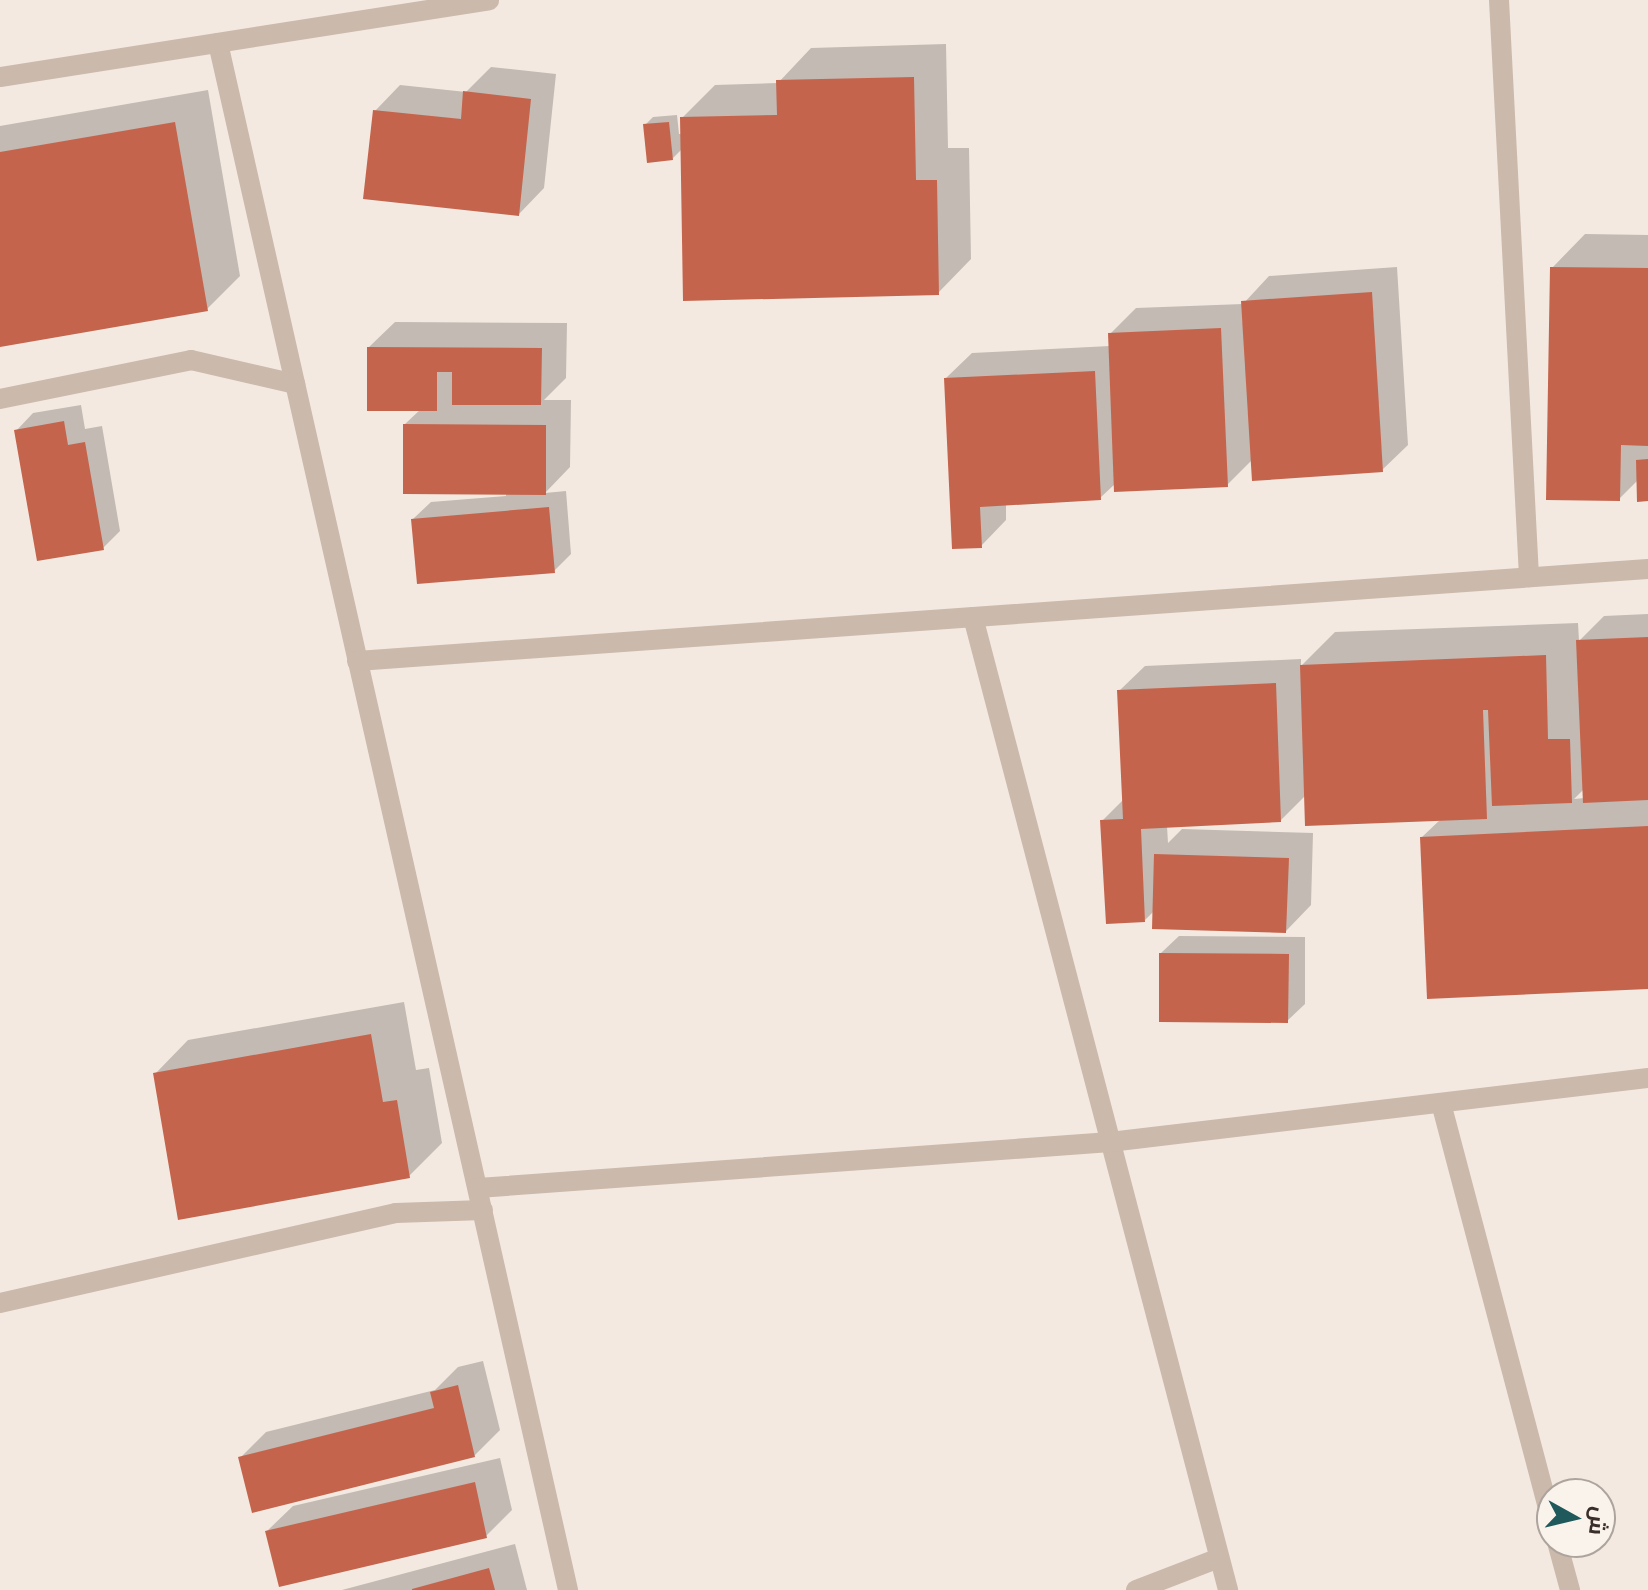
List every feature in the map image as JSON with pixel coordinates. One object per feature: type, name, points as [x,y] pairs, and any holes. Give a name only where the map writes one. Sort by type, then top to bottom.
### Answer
[{"type":"street","points":[[0,77],[489,0]]},
{"type":"street","points":[[1499,0],[1529,577]]},
{"type":"street","points":[[218,43],[568,1590]]},
{"type":"street","points":[[0,399],[191,360],[295,384]]},
{"type":"street","points":[[357,661],[1648,569]]},
{"type":"street","points":[[973,617],[1228,1590]]},
{"type":"street","points":[[478,1188],[1110,1142],[1648,1078]]},
{"type":"street","points":[[1441,1103],[1540,1478]]},
{"type":"street","points":[[0,1303],[396,1213],[483,1210]]},
{"type":"street","points":[[1136,1590],[1219,1558]]},
{"type":"street","points":[[1561,1558],[1570,1590]]},
{"type":"building","points":[[914,77],[916,180],[937,180],[939,295],[683,301],[680,117],[777,115],[776,80]]},
{"type":"building","points":[[463,91],[531,99],[519,216],[363,199],[373,110],[461,119]]},
{"type":"building","points":[[175,122],[208,311],[0,347],[0,152]]},
{"type":"building","points":[[669,122],[673,160],[647,163],[643,124]]},
{"type":"building","points":[[1550,267],[1648,268],[1648,446],[1621,445],[1620,501],[1546,500]]},
{"type":"building","points":[[1372,292],[1383,472],[1252,481],[1241,301]]},
{"type":"building","points":[[1221,328],[1228,487],[1114,492],[1108,333]]},
{"type":"building","points":[[367,347],[542,348],[541,405],[452,405],[452,372],[437,372],[437,411],[367,411]]},
{"type":"building","points":[[1095,371],[1101,500],[980,507],[982,548],[952,549],[944,378]]},
{"type":"building","points":[[64,421],[68,445],[85,442],[104,550],[37,561],[14,430]]},
{"type":"building","points":[[403,424],[546,425],[546,495],[403,494]]},
{"type":"building","points":[[1648,459],[1648,501],[1637,502],[1636,460]]},
{"type":"building","points":[[549,507],[555,573],[417,584],[411,519]]},
{"type":"building","points":[[1648,637],[1648,800],[1583,803],[1576,640]]},
{"type":"building","points":[[1546,655],[1548,739],[1570,739],[1572,803],[1492,806],[1488,710],[1483,710],[1487,819],[1305,826],[1300,665]]},
{"type":"building","points":[[1276,683],[1281,822],[1141,829],[1145,922],[1106,924],[1100,820],[1123,819],[1117,690]]},
{"type":"building","points":[[1648,826],[1648,989],[1427,999],[1420,837]]},
{"type":"building","points":[[1154,854],[1289,858],[1286,933],[1152,929]]},
{"type":"building","points":[[1159,953],[1289,954],[1288,1023],[1159,1022]]},
{"type":"building","points":[[371,1034],[383,1102],[397,1100],[410,1178],[178,1220],[153,1073]]},
{"type":"building","points":[[458,1385],[475,1457],[252,1513],[238,1457],[434,1408],[430,1392]]},
{"type":"building","points":[[475,1482],[487,1538],[279,1587],[265,1531]]},
{"type":"building","points":[[489,1568],[495,1590],[412,1590],[412,1589]]}]
